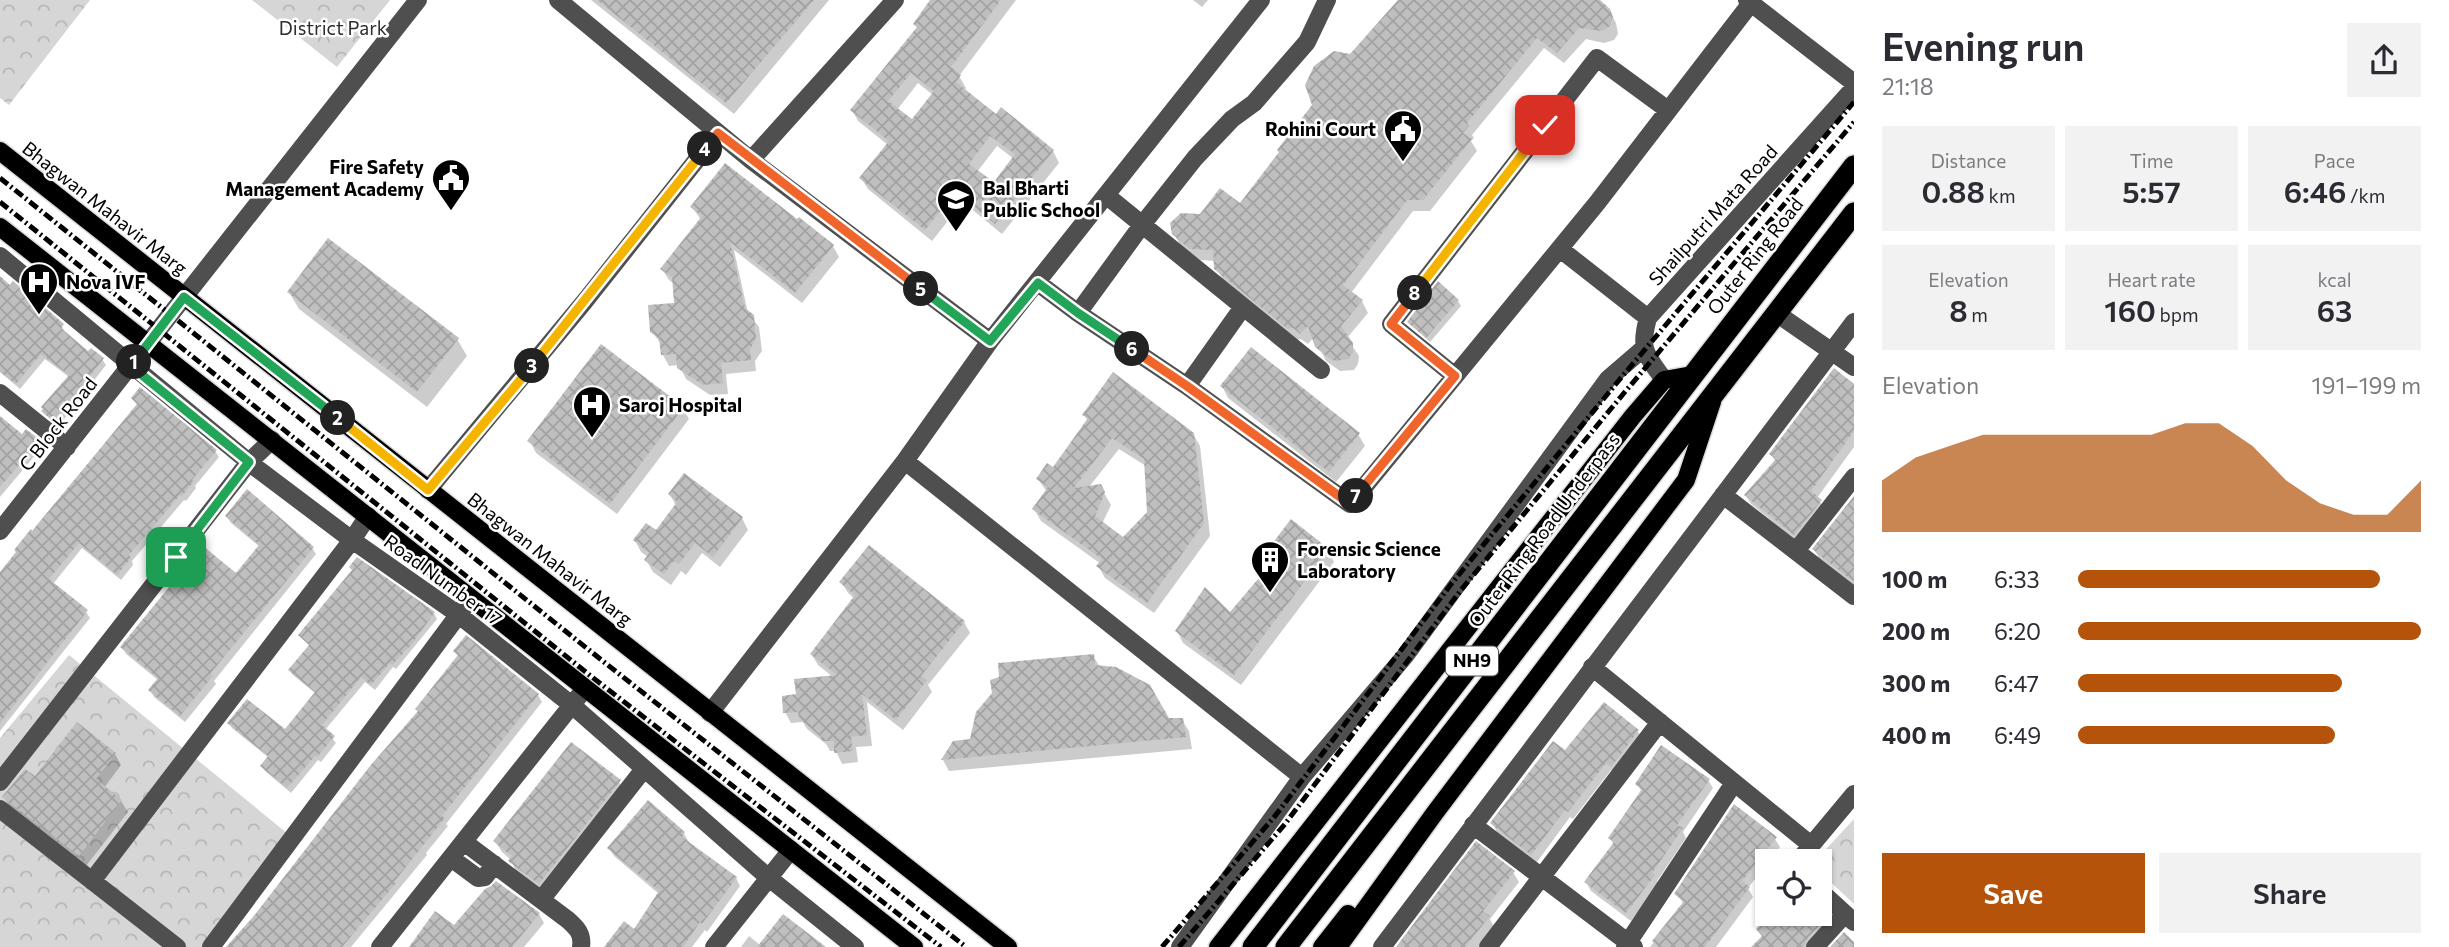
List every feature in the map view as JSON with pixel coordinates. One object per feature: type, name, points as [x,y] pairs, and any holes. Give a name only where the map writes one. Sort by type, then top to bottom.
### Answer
[{"type":"highway","name":"Outer Ring Road","points":[[1692,375],[1854,166]]},
{"type":"highway","name":"NH9","points":[[1286,947],[1854,213]]},
{"type":"highway","name":"Outer Ring Road Underpass","points":[[1253,947],[1692,375]]},
{"type":"main road","name":"Bhagwan Mahavir Marg","points":[[0,152],[1008,947]]},
{"type":"main road","points":[[0,227],[914,947]]},
{"type":"main road","points":[[1218,947],[1633,416],[1664,380],[1692,375]]},
{"type":"main road","points":[[1335,947],[1686,480],[1717,388]]},
{"type":"street","name":"C Block Road","points":[[0,531],[418,0]]},
{"type":"street","points":[[558,0],[751,160],[990,341]]},
{"type":"street","points":[[751,160],[895,0]]},
{"type":"street","points":[[710,713],[905,461],[990,341],[1261,0]]},
{"type":"street","points":[[1078,313],[1195,158],[1232,119],[1254,103],[1307,42],[1325,1]]},
{"type":"street","points":[[1038,283],[1350,504],[1560,248],[1749,2],[1854,83]]},
{"type":"street","points":[[1455,376],[1391,324],[1597,58],[1668,110]]},
{"type":"street","name":"Shailputri Mata Road","points":[[1648,318],[1854,88]]},
{"type":"street","points":[[428,490],[585,301],[718,133]]},
{"type":"street","points":[[1107,196],[1321,370]]},
{"type":"street","points":[[1560,248],[1648,318],[1643,337],[1644,348],[1664,380]]},
{"type":"street","name":"Road Number 17","points":[[0,257],[249,462],[458,615],[573,706],[769,878],[855,947]]},
{"type":"street","points":[[1187,386],[1243,307]]},
{"type":"street","points":[[1776,313],[1854,367]]},
{"type":"street","points":[[1382,947],[1854,322]]},
{"type":"street","points":[[1180,947],[1302,777],[1405,656],[1608,379],[1644,348]]},
{"type":"street","points":[[0,393],[66,447]]},
{"type":"street","points":[[0,782],[249,462],[272,440]]},
{"type":"street","points":[[905,461],[1302,777]]},
{"type":"street","points":[[1796,551],[1854,477]]},
{"type":"street","points":[[1723,495],[1854,596]]},
{"type":"street","points":[[92,881],[368,516]]},
{"type":"street","points":[[211,947],[471,598]]},
{"type":"street","points":[[1592,667],[1811,845]]},
{"type":"street","points":[[380,947],[585,688]]},
{"type":"street","points":[[1489,947],[1660,722]]},
{"type":"street","points":[[541,900],[644,768]]},
{"type":"street","points":[[1473,825],[1629,946],[1734,783]]},
{"type":"street","points":[[1808,849],[1854,794]]},
{"type":"street","points":[[0,808],[177,947]]},
{"type":"street","points":[[464,842],[578,930],[582,938],[581,947]]},
{"type":"street","points":[[714,947],[792,850]]},
{"type":"street","points":[[451,858],[478,878],[485,877],[494,864]]},
{"type":"street","points":[[1815,947],[1849,918],[1832,902]]},
{"type":"green space","points":[[0,0],[90,0],[9,105],[0,98]]},
{"type":"green space","name":"District Park","points":[[252,0],[390,0],[337,67]]},
{"type":"green space","points":[[69,655],[299,843],[213,947],[0,947],[0,738]]},
{"type":"green space","points":[[1854,819],[1854,904],[1832,883],[1832,849],[1826,849]]},
{"type":"building","points":[[597,0],[814,0],[726,103]]},
{"type":"building","points":[[930,0],[1001,0],[951,67],[961,75],[956,82],[996,114],[1001,107],[1054,150],[995,224],[956,192],[925,230],[859,178],[889,141],[850,110],[917,27],[913,24]],"holes":[[[911,73],[934,91],[912,119],[888,101]],[[990,136],[1015,154],[994,182],[969,164]]]},
{"type":"building","points":[[1398,0],[1600,0],[1610,9],[1613,17],[1610,26],[1602,31],[1579,28],[1557,53],[1537,38],[1467,123],[1469,126],[1463,133],[1472,139],[1423,200],[1407,200],[1343,285],[1363,300],[1341,326],[1353,343],[1353,352],[1348,359],[1336,361],[1315,347],[1308,326],[1300,334],[1293,328],[1288,329],[1214,269],[1213,250],[1190,249],[1172,234],[1170,223],[1181,213],[1200,214],[1220,188],[1240,203],[1312,105],[1305,85],[1314,66],[1334,51],[1350,54]]},
{"type":"building","points":[[725,163],[834,245],[795,293],[730,242],[745,308],[754,315],[756,339],[750,349],[751,360],[721,363],[723,383],[703,385],[677,368],[676,354],[661,355],[659,338],[650,332],[648,305],[674,303],[672,277],[660,269],[702,216],[690,207]]},
{"type":"building","points":[[328,238],[459,338],[417,392],[287,292]]},
{"type":"building","points":[[0,276],[10,285],[13,281],[49,311],[64,324],[61,328],[88,351],[91,348],[104,358],[54,422],[41,411],[41,407],[69,375],[41,354],[16,384],[0,372]]},
{"type":"building","points":[[1438,281],[1459,300],[1426,338],[1407,322]]},
{"type":"building","points":[[601,344],[684,407],[610,504],[527,441]]},
{"type":"building","points":[[1251,347],[1360,433],[1329,472],[1220,386]]},
{"type":"building","points":[[1834,368],[1854,384],[1854,431],[1811,491],[1822,500],[1794,535],[1744,495],[1776,459],[1769,454]]},
{"type":"building","points":[[1113,372],[1194,433],[1204,523],[1147,603],[1096,566],[1102,559],[1032,509],[1048,487],[1036,479],[1047,463],[1053,467],[1088,418],[1082,415]],"holes":[[[1112,438],[1144,459],[1147,512],[1123,537],[1095,516],[1105,492],[1101,484],[1074,488]]]},
{"type":"building","points":[[140,387],[217,450],[182,496],[180,495],[129,555],[131,558],[117,575],[79,543],[49,579],[88,610],[0,723],[0,572],[31,529],[32,531],[137,404],[131,398]]},
{"type":"building","points":[[0,416],[22,434],[26,429],[40,440],[0,487]]},
{"type":"building","points":[[684,473],[743,517],[713,557],[695,543],[679,564],[674,561],[664,574],[644,560],[649,553],[633,540],[646,523],[656,530],[677,502],[668,494]]},
{"type":"building","points":[[247,489],[314,547],[210,674],[213,676],[180,716],[148,690],[158,678],[120,647],[203,546],[236,573],[259,545],[225,516]]},
{"type":"building","points":[[1854,496],[1854,582],[1812,549]]},
{"type":"building","name":"Forensic Science Laboratory","points":[[1291,519],[1329,549],[1234,675],[1175,631],[1205,587],[1230,612],[1264,572],[1256,565]]},
{"type":"building","points":[[869,545],[965,621],[921,676],[927,680],[896,720],[862,694],[867,735],[851,737],[853,751],[834,753],[834,741],[822,741],[821,737],[799,718],[798,712],[783,713],[782,696],[796,694],[794,679],[837,675],[810,654],[855,595],[839,582]]},
{"type":"building","points":[[357,557],[435,612],[411,645],[392,665],[390,663],[371,685],[361,677],[322,725],[335,736],[287,788],[260,766],[268,756],[227,723],[247,699],[285,729],[315,692],[288,670],[309,645],[298,635],[352,570],[349,567]]},
{"type":"building","points":[[466,635],[539,694],[442,816],[445,818],[394,882],[396,883],[342,947],[226,947],[253,917],[370,766],[418,711],[415,709],[458,655],[453,651]]},
{"type":"building","points":[[1094,654],[1095,665],[1116,667],[1150,685],[1169,718],[1183,718],[1186,737],[941,760],[953,741],[970,739],[976,712],[992,693],[990,680],[999,677],[998,663]]},
{"type":"building","points":[[1604,702],[1639,730],[1611,767],[1606,763],[1568,812],[1565,810],[1531,855],[1490,823],[1553,741],[1565,750]]},
{"type":"building","points":[[77,722],[116,753],[96,779],[122,800],[79,856],[2,797],[25,769],[35,776]]},
{"type":"building","points":[[571,742],[621,780],[539,884],[508,861],[512,856],[493,841]]},
{"type":"building","points":[[1661,745],[1710,779],[1677,825],[1683,828],[1652,873],[1655,875],[1626,913],[1584,882],[1614,842],[1608,838],[1642,789],[1635,784]]},
{"type":"building","points":[[648,800],[685,832],[682,837],[737,877],[683,947],[604,947],[624,921],[634,929],[659,891],[607,848]]},
{"type":"building","points":[[1734,804],[1777,837],[1767,849],[1755,849],[1755,865],[1742,881],[1750,887],[1705,947],[1659,947],[1652,941],[1684,901],[1674,894]]},
{"type":"building","points":[[1476,841],[1515,871],[1483,911],[1490,916],[1465,947],[1396,947]]},
{"type":"building","points":[[496,881],[540,913],[512,947],[409,947],[435,911],[454,925],[485,889]]},
{"type":"building","points":[[783,914],[826,947],[757,947]]},
{"type":"building","points":[[1759,926],[1819,926],[1807,939],[1804,947],[1751,947],[1762,936],[1756,929]]},
{"type":"building","points":[[1844,932],[1854,942],[1854,947],[1830,947]]},
{"type":"railway","points":[[1162,947],[1275,816],[1452,583],[1854,102]]},
{"type":"railway","points":[[1179,947],[1285,824],[1461,590],[1854,122]]},
{"type":"railway","points":[[0,178],[604,662],[966,947]]},
{"type":"railway","points":[[0,202],[592,677],[941,947]]},
{"type":"place","name":"Rohini Court","points":[[1403,163]]},
{"type":"place","name":"Fire Safety Management Academy","points":[[451,212]]},
{"type":"place","name":"Bal Bharti Public School","points":[[956,233]]},
{"type":"place","name":"Nova IVF","points":[[39,316]]},
{"type":"place","name":"Saroj Hospital","points":[[592,439]]},
{"type":"place","name":"Forensic Science Laboratory","points":[[1270,594]]},
{"type":"route","points":[[176,557],[249,462],[131,366],[184,297],[428,490],[585,301],[718,133],[990,341],[1038,283],[1350,504],[1455,376],[1391,324],[1545,125]]}]
